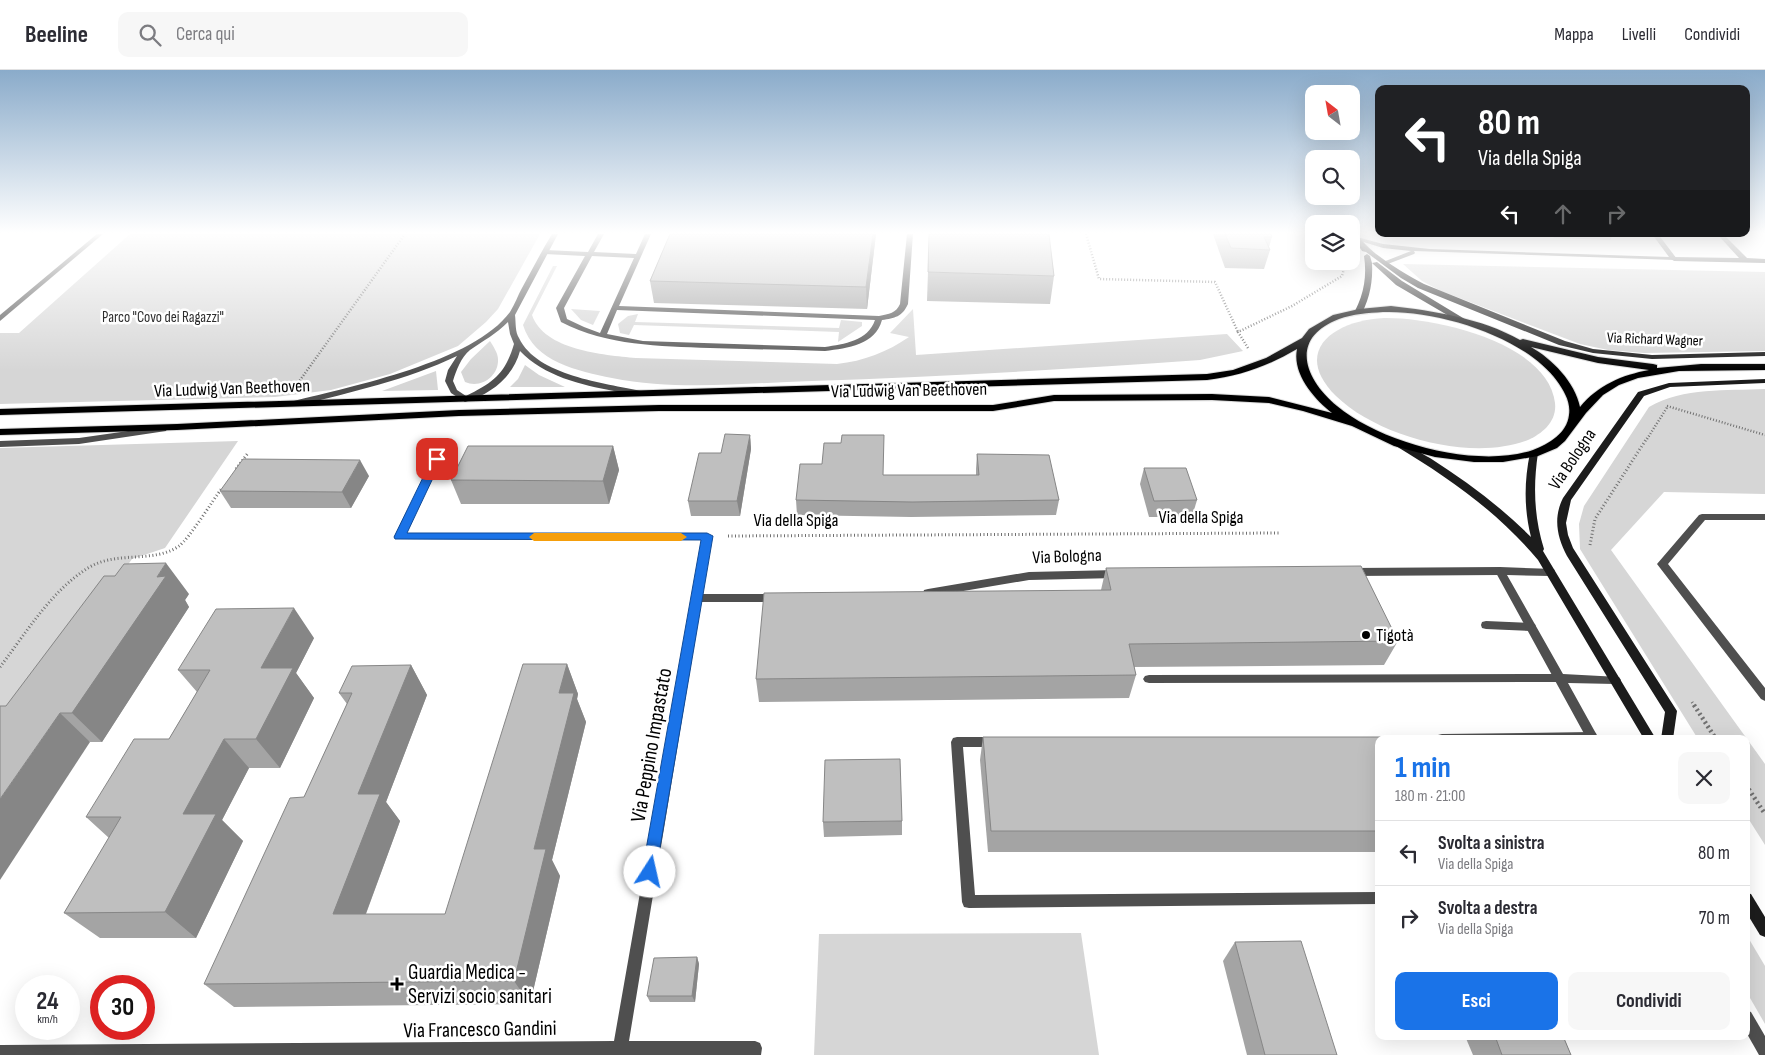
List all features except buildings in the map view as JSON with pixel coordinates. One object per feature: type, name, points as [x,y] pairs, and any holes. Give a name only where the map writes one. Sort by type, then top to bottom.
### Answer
[{"type":"main road","name":"Via Bologna","points":[[1392,309],[1416,311],[1464,321],[1502,336],[1538,357],[1561,379],[1572,398],[1575,413],[1569,430],[1556,443],[1534,453],[1513,458],[1474,459],[1436,454],[1398,444],[1356,424],[1328,405],[1309,383],[1301,366],[1300,359],[1304,340],[1314,329],[1328,320],[1359,311],[1392,309]]},
{"type":"main road","name":"Via Richard Wagner","points":[[1502,336],[1598,360],[1675,369]]},
{"type":"main road","name":"Via Ludwig Van Beethoven","points":[[0,412],[1183,378],[1230,374],[1258,367],[1283,355],[1304,340]]},
{"type":"main road","name":"Via Richard Wagner","points":[[1573,422],[1599,393],[1621,380],[1647,372],[1675,369],[1765,367]]},
{"type":"main road","name":"Via Ludwig Van Beethoven","points":[[0,432],[177,427],[459,413],[659,408],[993,408],[1054,398],[1254,398],[1290,404],[1356,424]]},
{"type":"main road","points":[[459,413],[465,399]]},
{"type":"street","points":[[0,319],[46,280]]},
{"type":"street","points":[[296,404],[391,379],[465,350],[495,330],[512,315],[530,280]]},
{"type":"street","points":[[576,280],[560,308],[564,320],[581,329],[602,336],[643,343],[825,349],[847,346],[863,341],[878,325],[879,318]]},
{"type":"street","points":[[602,336],[627,280]]},
{"type":"street","points":[[614,308],[879,318],[892,316],[902,311],[906,280]]},
{"type":"street","name":"Via Bologna","points":[[1359,311],[1366,297],[1369,280]]},
{"type":"street","name":"Via Bologna","points":[[1395,280],[1464,321]]},
{"type":"street","name":"Via Richard Wagner","points":[[1411,280],[1434,292],[1562,343],[1593,351],[1652,357],[1765,354]]},
{"type":"street","points":[[512,315],[512,330],[518,344],[540,362],[571,378],[639,394]]},
{"type":"street","points":[[465,350],[452,370],[449,381],[454,391],[465,399],[496,384],[507,373],[514,362],[518,344]]},
{"type":"street","name":"Via Bologna","points":[[1668,735],[1671,711],[1565,544],[1560,522],[1562,512],[1566,500],[1641,394],[1669,385],[1765,381]]},
{"type":"street","points":[[0,444],[79,441],[177,427]]},
{"type":"street","name":"Via Bologna","points":[[1398,444],[1432,463],[1495,509],[1524,535],[1542,557],[1648,735]]},
{"type":"street","name":"Via Bologna","points":[[1534,453],[1530,472],[1528,500],[1531,519],[1542,557]]},
{"type":"street","points":[[437,459],[399,537],[707,536]]},
{"type":"street","points":[[1765,517],[1702,518],[1662,564],[1765,696]]},
{"type":"street","name":"Via Peppino Impastato","points":[[620,1049],[707,536]]},
{"type":"street","points":[[1500,571],[1591,735]]},
{"type":"street","points":[[1344,572],[1550,572]]},
{"type":"street","name":"Via Bologna","points":[[920,594],[1029,576],[1127,574]]},
{"type":"street","points":[[697,598],[791,598]]},
{"type":"street","points":[[1486,625],[1531,626]]},
{"type":"street","points":[[1148,679],[1560,678],[1615,680]]},
{"type":"street","points":[[1006,742],[957,742],[969,902],[1375,898]]},
{"type":"street","points":[[1750,901],[1765,914]]},
{"type":"street","points":[[1750,905],[1765,930]]},
{"type":"street","points":[[1750,1024],[1765,1051]]},
{"type":"street","name":"Via Francesco Gandini","points":[[0,1052],[197,1053],[755,1048],[754,1055]]},
{"type":"path","points":[[296,385],[372,280]]},
{"type":"path","points":[[1099,280],[1215,282],[1238,332],[1258,367]]},
{"type":"path","points":[[1238,332],[1292,306],[1335,280]]},
{"type":"path","points":[[1590,549],[1595,519],[1668,406],[1765,435]]},
{"type":"path","points":[[231,476],[248,454]]},
{"type":"path","points":[[0,667],[64,586],[84,570],[103,560],[172,552],[181,545],[225,484]]},
{"type":"path","name":"Via della Spiga","points":[[707,536],[1279,533]]},
{"type":"path","points":[[1750,791],[1765,814]]},
{"type":"green space","name":"Parco \"Covo dei Ragazzi\"","points":[[78,280],[514,280],[498,309],[458,346],[390,374],[331,390],[275,397],[0,404],[0,333],[19,333]]},
{"type":"green space","points":[[546,280],[550,280],[532,315],[539,327],[561,343],[576,348],[608,355],[636,358],[847,363],[875,355],[909,337],[890,333],[913,309],[916,355],[1227,334],[1243,351],[1200,360],[1055,370],[686,385],[637,382],[572,368],[559,363],[537,348],[529,338],[523,325]]},
{"type":"green space","points":[[1421,280],[1765,280],[1765,351],[1644,353],[1608,350],[1580,344],[1441,291]]},
{"type":"green space","points":[[571,309],[600,311],[593,325],[581,320]]},
{"type":"green space","points":[[638,314],[635,322],[839,328],[841,320],[862,322],[862,326],[838,342],[839,332],[634,325],[629,335],[620,333],[618,324],[628,316]]},
{"type":"green space","points":[[1384,318],[1430,322],[1458,328],[1485,337],[1511,349],[1532,364],[1548,382],[1555,403],[1555,409],[1548,426],[1528,440],[1505,446],[1480,448],[1454,447],[1400,434],[1354,411],[1336,396],[1323,380],[1317,365],[1318,352],[1325,340],[1336,331],[1366,320]]},
{"type":"green space","points":[[490,341],[498,357],[496,371],[488,380],[483,382],[471,384],[465,382],[461,372],[471,359]]},
{"type":"green space","points":[[525,365],[539,375],[565,387],[510,387],[518,379]]},
{"type":"green space","points":[[436,371],[438,390],[382,391]]},
{"type":"green space","points":[[1765,389],[1765,494],[1664,492],[1611,550],[1744,735],[1696,735],[1580,549],[1579,524],[1584,506],[1649,407],[1676,396],[1720,390]]},
{"type":"green space","points":[[238,441],[165,548],[132,559],[0,744],[0,448]]},
{"type":"green space","points":[[1750,743],[1765,764],[1765,845],[1750,821]]},
{"type":"green space","points":[[1081,933],[1099,1055],[814,1055],[819,934]]},
{"type":"green space","points":[[1750,941],[1765,966],[1765,1024],[1750,998]]},
{"type":"slow traffic","points":[[534,537],[681,537]]},
{"type":"place","name":"Tigotà","points":[[1366,635]]},
{"type":"place","name":"Guardia Medica - Servizi socio sanitari","points":[[397,984]]},
{"type":"route","points":[[437,459],[399,537],[707,536],[650,872]]}]
